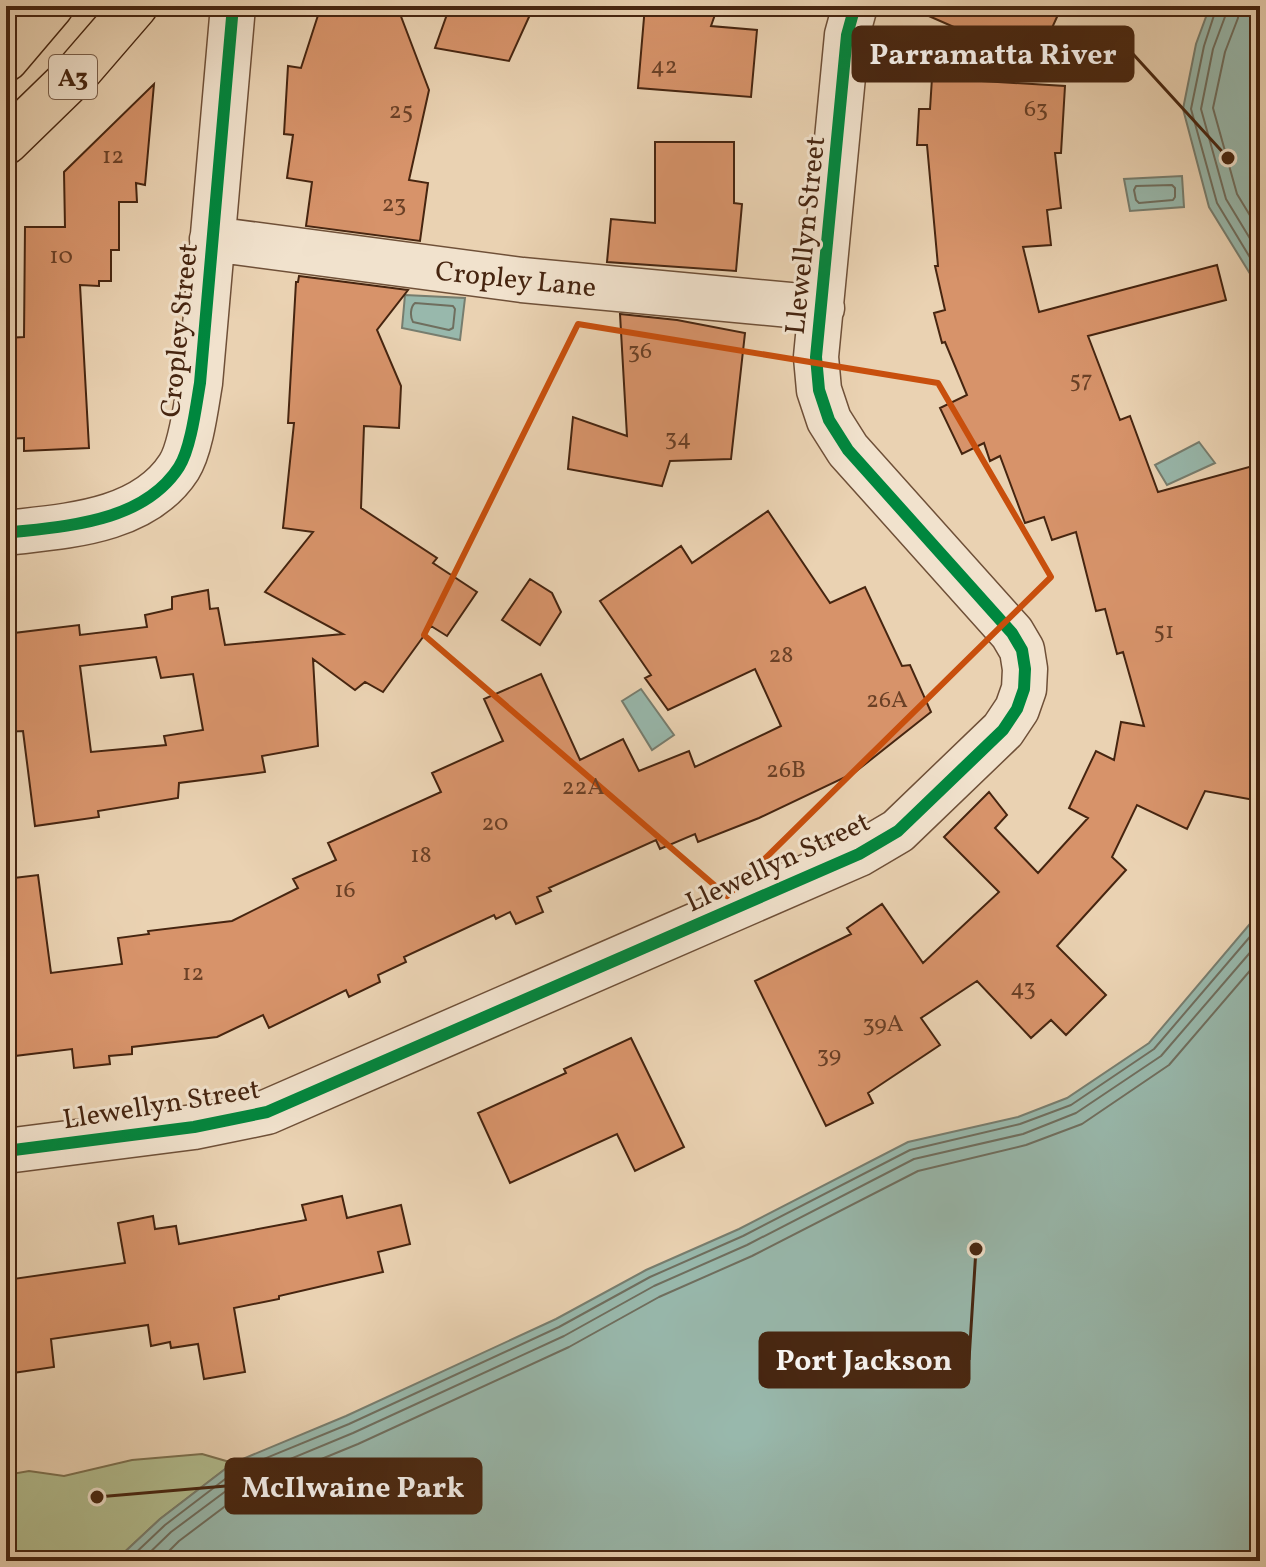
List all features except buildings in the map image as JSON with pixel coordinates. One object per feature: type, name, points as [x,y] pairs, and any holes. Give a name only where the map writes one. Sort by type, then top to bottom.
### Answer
[{"type":"highway","name":"A3","points":[[6,59],[51,6]]},
{"type":"highway","name":"A3","points":[[6,142],[78,72],[135,6]]},
{"type":"street","name":"Cropley Street","points":[[6,533],[78,524],[123,511],[157,493],[180,466],[192,431],[200,383],[233,6]]},
{"type":"street","name":"Llewellyn Street","points":[[6,1151],[194,1127],[267,1112],[859,854],[898,831],[1003,730],[1017,709],[1024,689],[1022,650],[1012,633],[848,450],[829,420],[819,390],[816,357],[847,35],[855,6]]},
{"type":"street","name":"Cropley Lane","points":[[212,239],[522,280],[822,308]]},
{"type":"highlighted area","points":[[578,324],[938,383],[1051,577],[727,896],[424,635]]},
{"type":"green space","points":[[202,1454],[233,1463],[160,1519],[115,1561],[6,1561],[6,1475],[29,1471],[64,1476],[132,1460]]},
{"type":"water","points":[[1210,6],[1260,6],[1260,290],[1209,207],[1183,109],[1196,44]]},
{"type":"water","points":[[1182,176],[1184,207],[1130,211],[1124,179]]},
{"type":"water","points":[[405,295],[465,298],[460,340],[402,328]]},
{"type":"water","points":[[1199,442],[1215,463],[1167,485],[1155,465]]},
{"type":"water","points":[[641,689],[674,735],[652,750],[622,701]]},
{"type":"water","points":[[1260,912],[1260,1561],[115,1561],[160,1519],[233,1463],[346,1416],[556,1319],[646,1270],[739,1229],[908,1142],[1018,1117],[1067,1098],[1149,1043]]},
{"type":"cycle path","points":[[6,533],[77,524],[124,511],[164,486],[183,459],[200,383],[233,6]]},
{"type":"cycle path","points":[[6,1151],[194,1127],[267,1112],[859,854],[898,831],[1003,730],[1017,709],[1024,689],[1022,650],[1012,633],[848,450],[829,420],[819,390],[816,357],[847,35],[855,6]]},
{"type":"place","name":"Parramatta River","points":[[1228,158]]},
{"type":"place","name":"Port Jackson","points":[[976,1249]]},
{"type":"place","name":"McIlwaine Park","points":[[97,1497]]}]
